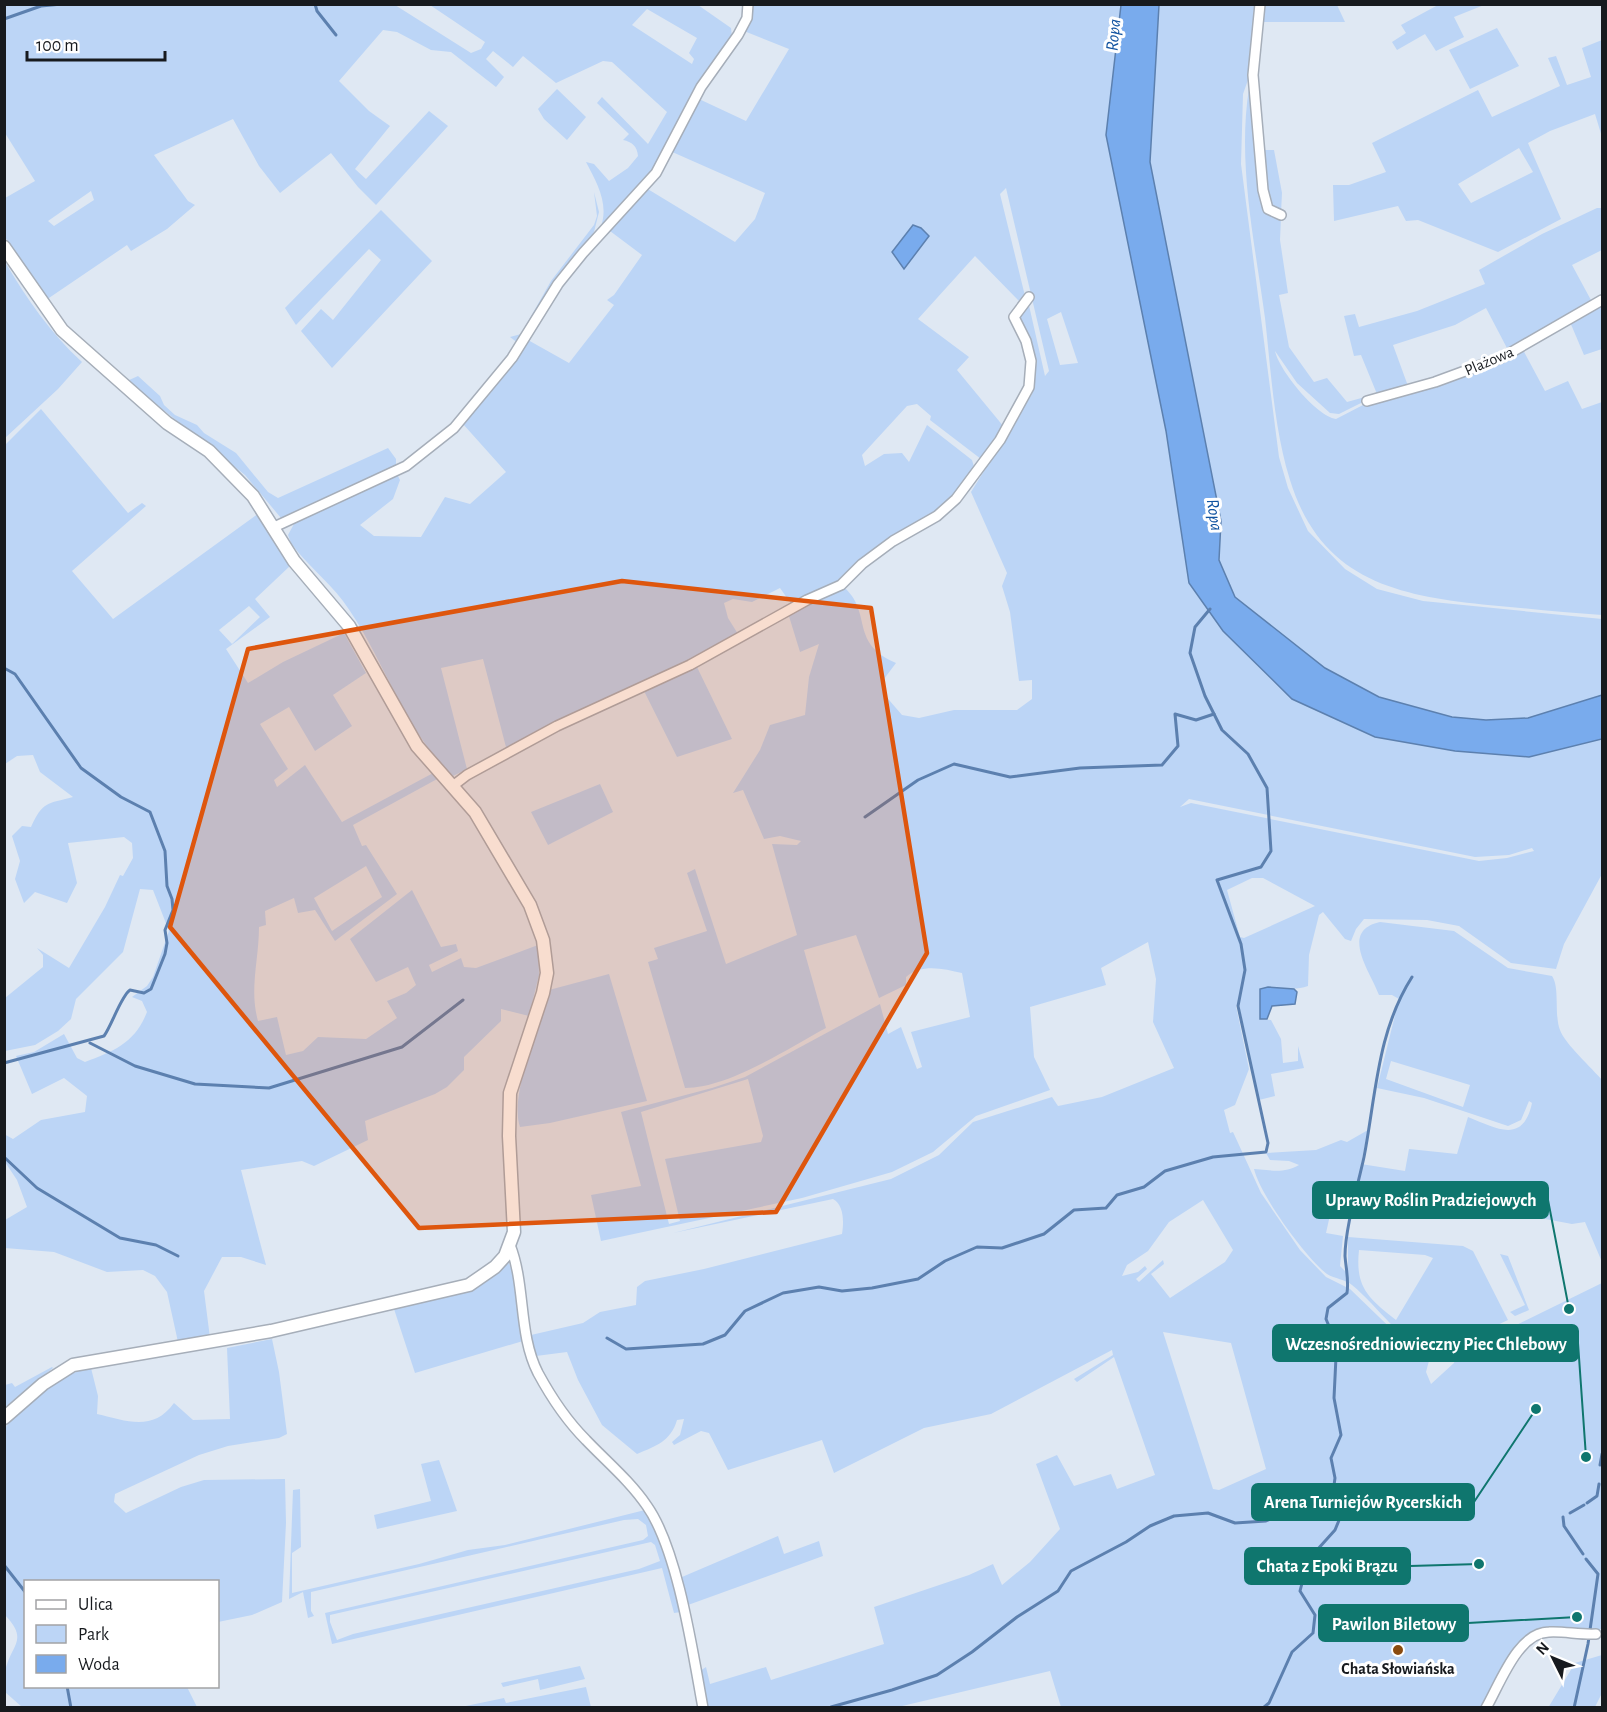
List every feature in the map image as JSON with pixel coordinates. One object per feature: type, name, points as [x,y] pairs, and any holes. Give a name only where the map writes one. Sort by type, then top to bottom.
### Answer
[{"type":"street","points":[[272,528],[406,466],[454,428],[512,358],[558,284],[583,252],[656,173],[701,87],[738,35],[747,18],[748,4]]},
{"type":"street","points":[[1260,4],[1253,75],[1263,190],[1268,209],[1281,215]]},
{"type":"street","points":[[4,247],[62,330],[167,423],[208,451],[234,474],[253,496],[294,561],[349,626],[417,746],[454,785],[475,812],[530,905],[543,940],[547,973],[543,993],[510,1093],[509,1136],[514,1232],[510,1245],[495,1267],[469,1285],[271,1331],[73,1365],[42,1384],[4,1418]]},
{"type":"street","points":[[454,785],[467,775],[557,726],[690,665],[807,600],[841,585],[862,564],[893,541],[937,516],[956,499],[1000,440],[1029,387],[1031,361],[1026,341],[1014,317],[1029,297]]},
{"type":"street","name":"Plażowa","points":[[1367,401],[1435,382],[1503,357],[1602,300]]},
{"type":"street","points":[[510,1245],[520,1279],[527,1339],[537,1371],[561,1410],[584,1438],[633,1486],[650,1509],[658,1527],[684,1611],[703,1707]]},
{"type":"street","points":[[1486,1707],[1519,1649],[1529,1637],[1549,1632],[1592,1634]]},
{"type":"highlighted area","points":[[622,581],[871,608],[927,953],[776,1212],[419,1228],[170,927],[248,649]]},
{"type":"green space","points":[[1264,4],[1337,5],[1345,22],[1261,22]]},
{"type":"green space","points":[[5,5],[395,5],[471,53],[481,49],[485,42],[430,5],[698,5],[731,28],[732,37],[690,96],[652,173],[625,199],[600,229],[603,220],[603,203],[598,186],[586,162],[594,164],[609,181],[628,168],[638,156],[634,145],[623,140],[629,134],[597,103],[602,97],[648,144],[667,112],[612,62],[603,61],[556,83],[523,56],[513,67],[493,51],[486,59],[504,77],[496,87],[451,52],[431,50],[397,32],[383,30],[339,81],[369,111],[390,126],[355,169],[366,179],[429,111],[448,126],[376,205],[358,187],[331,153],[280,193],[259,166],[233,119],[154,155],[188,201],[195,205],[167,229],[131,251],[127,245],[46,300],[5,237],[5,198],[35,181],[5,133]],"holes":[[[647,9],[697,38],[689,53],[694,59],[692,64],[632,25]],[[91,191],[94,200],[54,226],[48,221]]]},
{"type":"green space","points":[[751,5],[1121,5],[1106,135],[1166,431],[1190,583],[1292,699],[1375,737],[1455,751],[1529,757],[1602,739],[1602,874],[1564,944],[1556,969],[1511,963],[1459,926],[1427,920],[1364,919],[1356,929],[1351,941],[1345,939],[1323,912],[1319,915],[1309,955],[1308,986],[1260,989],[1260,1019],[1271,1020],[1281,1039],[1283,1063],[1298,1061],[1298,1046],[1304,1068],[1271,1074],[1275,1096],[1259,1100],[1239,1005],[1236,1006],[1249,1069],[1235,1105],[1224,1110],[1230,1133],[1233,1132],[1261,1193],[1300,1250],[1326,1277],[1350,1289],[1407,1344],[1430,1357],[1426,1372],[1431,1384],[1454,1363],[1457,1354],[1602,1283],[1602,1629],[1534,1630],[1516,1647],[1483,1707],[1061,1707],[1050,1671],[898,1707],[707,1707],[700,1671],[706,1667],[710,1684],[766,1667],[771,1680],[884,1644],[874,1607],[969,1575],[993,1564],[1002,1585],[1030,1562],[1060,1529],[1036,1464],[1057,1455],[1074,1486],[1111,1474],[1117,1489],[1155,1475],[1114,1357],[1077,1382],[1074,1379],[1113,1355],[1112,1350],[991,1414],[924,1428],[834,1473],[822,1440],[728,1470],[709,1433],[701,1431],[674,1445],[672,1442],[680,1435],[684,1419],[677,1420],[671,1433],[662,1442],[637,1454],[602,1425],[578,1380],[567,1352],[536,1356],[531,1335],[583,1323],[600,1312],[636,1305],[637,1287],[645,1281],[704,1269],[842,1234],[843,1219],[839,1205],[833,1199],[673,1233],[891,1179],[939,1155],[973,1122],[1052,1097],[1058,1106],[1102,1097],[1174,1068],[1153,1022],[1156,979],[1148,942],[1101,968],[1106,985],[1030,1007],[1034,1057],[1050,1090],[976,1116],[933,1152],[892,1172],[802,1198],[601,1241],[591,1195],[641,1186],[621,1112],[745,1077],[880,1004],[888,1034],[901,1027],[917,1069],[922,1067],[911,1032],[970,1017],[962,973],[955,971],[933,968],[919,970],[906,977],[906,985],[879,998],[856,935],[804,950],[826,1028],[739,1075],[720,1082],[685,1088],[648,962],[658,959],[654,948],[707,931],[687,873],[695,869],[726,964],[797,935],[772,844],[797,845],[801,841],[780,836],[764,839],[743,790],[733,793],[760,750],[770,725],[805,715],[809,677],[819,644],[800,652],[788,613],[839,589],[846,589],[854,599],[872,647],[896,663],[884,679],[883,693],[902,715],[919,718],[954,710],[1017,710],[1032,699],[1032,680],[1019,681],[1010,612],[1002,586],[1007,573],[971,492],[1032,394],[1033,364],[1017,316],[1028,301],[1045,376],[1049,371],[1006,188],[1000,194],[1025,296],[1020,302],[975,256],[918,319],[969,357],[957,370],[1004,427],[981,459],[930,420],[931,416],[917,404],[907,406],[862,455],[865,466],[884,454],[902,453],[909,462],[927,425],[972,460],[975,470],[944,505],[838,584],[792,605],[780,588],[752,602],[733,599],[724,603],[728,618],[738,634],[693,661],[507,751],[483,659],[441,668],[467,769],[453,776],[420,736],[343,601],[291,543],[288,535],[295,522],[397,474],[400,480],[393,499],[360,525],[374,536],[421,537],[445,497],[470,504],[506,472],[463,424],[528,340],[569,363],[614,305],[607,300],[614,295],[642,255],[606,228],[646,188],[735,242],[755,219],[765,193],[670,151],[699,99],[746,121],[789,49],[744,31]],"holes":[[[913,225],[928,237],[904,268],[892,252]],[[1061,312],[1078,363],[1060,365],[1047,319]],[[1189,799],[1475,857],[1509,855],[1532,848],[1534,851],[1507,858],[1479,861],[1191,803],[1180,807]],[[1252,878],[1263,878],[1315,906],[1244,938],[1240,937],[1227,890]],[[748,1079],[763,1136],[761,1142],[665,1159],[680,1221],[669,1224],[641,1112]],[[1203,1200],[1233,1250],[1225,1262],[1170,1298],[1151,1274],[1164,1264],[1163,1260],[1139,1282],[1136,1279],[1147,1269],[1145,1266],[1138,1272],[1122,1276],[1127,1265],[1148,1251],[1169,1222]],[[1163,1332],[1231,1343],[1266,1469],[1219,1490],[1213,1489]]]},
{"type":"green space","points":[[1159,5],[1258,5],[1249,77],[1243,94],[1241,164],[1279,457],[1288,488],[1308,531],[1345,569],[1377,589],[1423,601],[1602,619],[1602,695],[1528,718],[1486,720],[1452,717],[1379,697],[1325,668],[1235,597],[1219,560],[1221,521],[1150,162]]},
{"type":"green space","points":[[1438,5],[1484,5],[1454,17],[1464,37],[1436,51],[1425,34],[1397,50],[1392,42],[1406,33],[1401,25]]},
{"type":"green space","points":[[1497,28],[1519,66],[1470,89],[1449,50]]},
{"type":"green space","points":[[1602,40],[1602,137],[1595,114],[1550,131],[1528,143],[1561,219],[1498,252],[1418,220],[1406,221],[1398,206],[1334,221],[1333,185],[1349,185],[1386,172],[1372,143],[1478,90],[1492,117],[1560,86],[1548,58],[1556,56],[1567,85],[1591,77],[1582,48]],"holes":[[[1519,148],[1533,172],[1471,203],[1458,184]]]},
{"type":"green space","points":[[1249,88],[1267,211],[1281,217],[1280,240],[1288,293],[1279,295],[1289,347],[1314,382],[1327,378],[1347,402],[1365,397],[1367,400],[1339,414],[1330,413],[1297,383],[1275,351],[1283,369],[1309,401],[1328,416],[1336,419],[1365,404],[1523,350],[1545,391],[1568,381],[1582,409],[1602,402],[1602,615],[1464,602],[1399,590],[1370,579],[1345,563],[1323,542],[1304,515],[1290,480],[1280,441],[1252,232],[1245,145]]},
{"type":"green space","points":[[557,89],[586,117],[567,140],[544,119],[538,109]]},
{"type":"green space","points":[[1262,134],[1264,150],[1274,150],[1282,193],[1281,213],[1269,207]]},
{"type":"green space","points":[[594,192],[599,212],[594,232],[518,343],[510,337],[521,334],[551,281],[594,225],[597,216]]},
{"type":"green space","points":[[1597,208],[1602,208],[1602,250],[1572,265],[1592,302],[1508,350],[1486,308],[1455,325],[1393,345],[1408,386],[1377,394],[1361,355],[1354,356],[1344,316],[1355,314],[1359,327],[1417,311],[1485,284],[1479,270],[1542,234]]},
{"type":"green space","points":[[381,210],[432,261],[332,368],[301,331],[321,309],[333,320],[381,260],[369,249],[296,325],[285,308]]},
{"type":"green space","points":[[5,262],[40,315],[82,362],[58,389],[5,438]]},
{"type":"green space","points":[[1602,303],[1602,349],[1584,355],[1570,322]]},
{"type":"green space","points":[[138,376],[160,396],[164,405],[175,415],[197,425],[204,433],[236,453],[268,492],[278,498],[388,448],[396,459],[396,465],[392,469],[281,518],[245,475],[127,381]]},
{"type":"green space","points":[[41,409],[128,513],[142,503],[146,506],[72,571],[113,619],[259,513],[291,565],[255,599],[270,617],[226,649],[248,683],[283,662],[344,633],[366,673],[333,695],[352,726],[315,751],[289,707],[260,724],[288,769],[274,780],[277,787],[305,765],[342,822],[435,772],[439,778],[353,825],[362,846],[366,845],[397,894],[335,941],[315,910],[298,913],[294,898],[265,911],[266,925],[259,927],[254,986],[255,1009],[258,1021],[277,1017],[286,1055],[303,1051],[318,1037],[366,1039],[397,1018],[387,1001],[406,993],[416,985],[408,967],[376,982],[350,939],[412,890],[441,947],[456,944],[458,951],[429,965],[432,972],[461,958],[464,967],[476,968],[538,945],[539,975],[529,1016],[501,1009],[501,1021],[464,1057],[464,1070],[447,1087],[435,1094],[365,1121],[368,1140],[314,1166],[302,1161],[241,1170],[266,1265],[241,1257],[222,1257],[204,1291],[210,1338],[178,1342],[167,1292],[155,1276],[143,1270],[107,1272],[54,1252],[5,1248],[5,1220],[27,1207],[17,1180],[5,1162],[4,1134],[13,1139],[41,1120],[85,1112],[87,1096],[64,1078],[32,1094],[16,1056],[34,1052],[64,1034],[77,1058],[85,1062],[114,1050],[130,1039],[147,1012],[142,1001],[132,997],[147,986],[153,977],[169,931],[153,890],[140,889],[123,952],[76,999],[71,1019],[58,1031],[35,1045],[5,1051],[5,998],[43,967],[43,955],[37,948],[69,968],[105,907],[120,875],[123,876],[133,858],[132,843],[124,837],[68,843],[77,883],[67,903],[35,892],[24,903],[15,879],[20,861],[12,836],[22,826],[31,827],[39,812],[47,805],[73,797],[40,772],[33,755],[17,756],[5,764],[5,445]],"holes":[[[249,606],[260,617],[232,644],[219,630]],[[366,866],[382,897],[332,931],[314,898]]]},
{"type":"green space","points":[[696,665],[732,739],[677,757],[644,691]]},
{"type":"green space","points":[[600,784],[613,812],[548,845],[531,812]]},
{"type":"green space","points":[[1380,922],[1454,931],[1508,968],[1552,976],[1556,987],[1560,1030],[1573,1049],[1602,1080],[1602,1262],[1585,1222],[1572,1224],[1396,1191],[1336,1188],[1326,1233],[1343,1236],[1340,1266],[1346,1272],[1348,1271],[1348,1237],[1463,1246],[1473,1251],[1508,1320],[1436,1354],[1412,1343],[1352,1285],[1327,1274],[1318,1266],[1296,1241],[1274,1209],[1254,1169],[1288,1170],[1299,1165],[1289,1161],[1270,1160],[1266,1153],[1316,1150],[1341,1140],[1347,1142],[1368,1130],[1361,1164],[1405,1171],[1409,1149],[1457,1154],[1468,1117],[1507,1130],[1515,1129],[1528,1116],[1532,1103],[1529,1101],[1521,1120],[1508,1126],[1424,1098],[1377,1088],[1399,999],[1392,995],[1379,995],[1365,964],[1359,943],[1361,934],[1368,927]],"holes":[[[1391,1061],[1470,1085],[1463,1107],[1386,1079]],[[1359,1250],[1425,1255],[1433,1258],[1396,1320],[1366,1291],[1359,1273]]]},
{"type":"green space","points":[[609,974],[647,1101],[550,1123],[520,1127],[518,1113],[522,1079],[549,990]]},
{"type":"green space","points":[[1500,1254],[1508,1256],[1529,1310],[1515,1316],[1510,1312],[1525,1305]]},
{"type":"green space","points":[[509,1263],[518,1287],[523,1341],[415,1373],[394,1309],[479,1286]]},
{"type":"green space","points":[[272,1339],[287,1434],[279,1438],[228,1446],[199,1455],[115,1494],[114,1502],[126,1513],[181,1487],[204,1480],[285,1479],[286,1523],[282,1602],[252,1615],[219,1622],[219,1580],[24,1580],[24,1688],[188,1688],[197,1707],[22,1707],[5,1692],[4,1682],[7,1663],[17,1637],[16,1631],[5,1615],[5,1428],[43,1390],[66,1376],[91,1368],[98,1396],[97,1414],[129,1421],[148,1421],[166,1412],[174,1403],[193,1420],[230,1419],[227,1348]]},
{"type":"green space","points":[[52,1367],[5,1407],[5,1385],[12,1383],[15,1387]]},
{"type":"green space","points":[[439,1460],[457,1511],[377,1529],[374,1515],[431,1501],[421,1464]]},
{"type":"green space","points":[[300,1489],[301,1547],[292,1553],[292,1593],[419,1564],[468,1550],[505,1545],[645,1510],[664,1550],[681,1612],[674,1613],[662,1568],[332,1644],[325,1613],[643,1540],[648,1536],[646,1525],[638,1519],[624,1520],[311,1592],[311,1611],[314,1616],[308,1618],[303,1592],[289,1599],[293,1490]],"holes":[[[651,1542],[655,1545],[660,1561],[639,1569],[353,1634],[337,1640],[330,1622],[330,1615]]]},
{"type":"green space","points":[[778,1536],[784,1554],[819,1541],[823,1556],[688,1605],[682,1577]]},
{"type":"green space","points":[[1602,1655],[1602,1693],[1595,1707],[1548,1708],[1575,1663]]},
{"type":"green space","points":[[580,1666],[585,1679],[540,1690],[538,1679],[503,1687],[501,1683]]},
{"type":"green space","points":[[586,1687],[591,1707],[461,1707],[504,1698],[506,1703]]},
{"type":"water","name":"Ropa","points":[[1121,5],[1159,5],[1150,162],[1221,521],[1219,560],[1235,597],[1325,668],[1379,697],[1452,717],[1486,720],[1528,718],[1602,695],[1602,739],[1529,757],[1455,751],[1375,737],[1292,699],[1223,631],[1189,583],[1166,431],[1106,135]]},
{"type":"water","points":[[913,225],[921,228],[929,236],[904,269],[892,252]]},
{"type":"water","points":[[1268,987],[1294,989],[1297,992],[1295,1004],[1272,1006],[1267,1019],[1260,1019],[1260,989]]},
{"type":"waterway","points":[[4,19],[41,6],[62,4]]},
{"type":"waterway","points":[[315,4],[317,11],[336,35]]},
{"type":"waterway","points":[[607,1338],[626,1349],[703,1344],[725,1335],[745,1311],[783,1293],[819,1287],[842,1291],[872,1288],[918,1279],[945,1261],[977,1247],[1002,1248],[1044,1234],[1074,1210],[1106,1208],[1117,1195],[1144,1187],[1165,1171],[1213,1157],[1266,1152],[1268,1143],[1238,1006],[1245,970],[1241,944],[1217,880],[1261,867],[1271,851],[1267,788],[1248,754],[1222,730],[1205,696],[1190,653],[1195,627],[1210,609]]},
{"type":"waterway","points":[[4,668],[15,674],[81,768],[121,797],[150,812],[165,851],[167,886],[173,910],[165,930],[167,943],[165,954],[151,989],[144,993],[130,990],[120,1004],[104,1036],[4,1063]]},
{"type":"waterway","points":[[865,817],[918,780],[954,764],[1010,777],[1080,768],[1162,765],[1178,746],[1175,714],[1196,720],[1214,714]]},
{"type":"waterway","points":[[1263,1708],[1269,1703],[1292,1652],[1313,1633],[1315,1615],[1300,1591],[1308,1560],[1335,1530],[1342,1513],[1332,1500],[1335,1478],[1331,1458],[1341,1435],[1334,1398],[1336,1357],[1326,1319],[1328,1308],[1347,1293],[1345,1256],[1347,1233],[1364,1157],[1379,1064],[1391,1020],[1412,977]]},
{"type":"waterway","points":[[90,1043],[135,1066],[195,1084],[269,1088],[402,1047],[463,1000]]},
{"type":"waterway","points":[[4,1157],[37,1188],[120,1238],[156,1245],[178,1256]]},
{"type":"waterway","points":[[1600,1465],[1602,1454]]},
{"type":"waterway","points":[[1587,1503],[1597,1496],[1599,1484]]},
{"type":"waterway","points":[[831,1707],[937,1675],[972,1652],[1017,1617],[1058,1591],[1071,1571],[1126,1542],[1150,1526],[1174,1516],[1208,1513],[1235,1523],[1266,1521],[1333,1490]]},
{"type":"waterway","points":[[1570,1513],[1584,1505]]},
{"type":"waterway","points":[[1563,1517],[1564,1526],[1583,1554]]},
{"type":"waterway","points":[[1574,1708],[1588,1644],[1598,1574],[1586,1559]]},
{"type":"waterway","points":[[4,1565],[24,1590]]},
{"type":"waterway","points":[[67,1688],[71,1708]]},
{"type":"place","name":"Uprawy Roślin Pradziejowych","points":[[1569,1309]]},
{"type":"place","name":"Arena Turniejów Rycerskich","points":[[1536,1409]]},
{"type":"place","name":"Wczesnośredniowieczny Piec Chlebowy","points":[[1586,1457]]},
{"type":"place","name":"Chata z Epoki Brązu","points":[[1479,1564]]},
{"type":"place","name":"Pawilon Biletowy","points":[[1577,1617]]},
{"type":"place","name":"Chata Słowiańska","points":[[1398,1650]]}]
